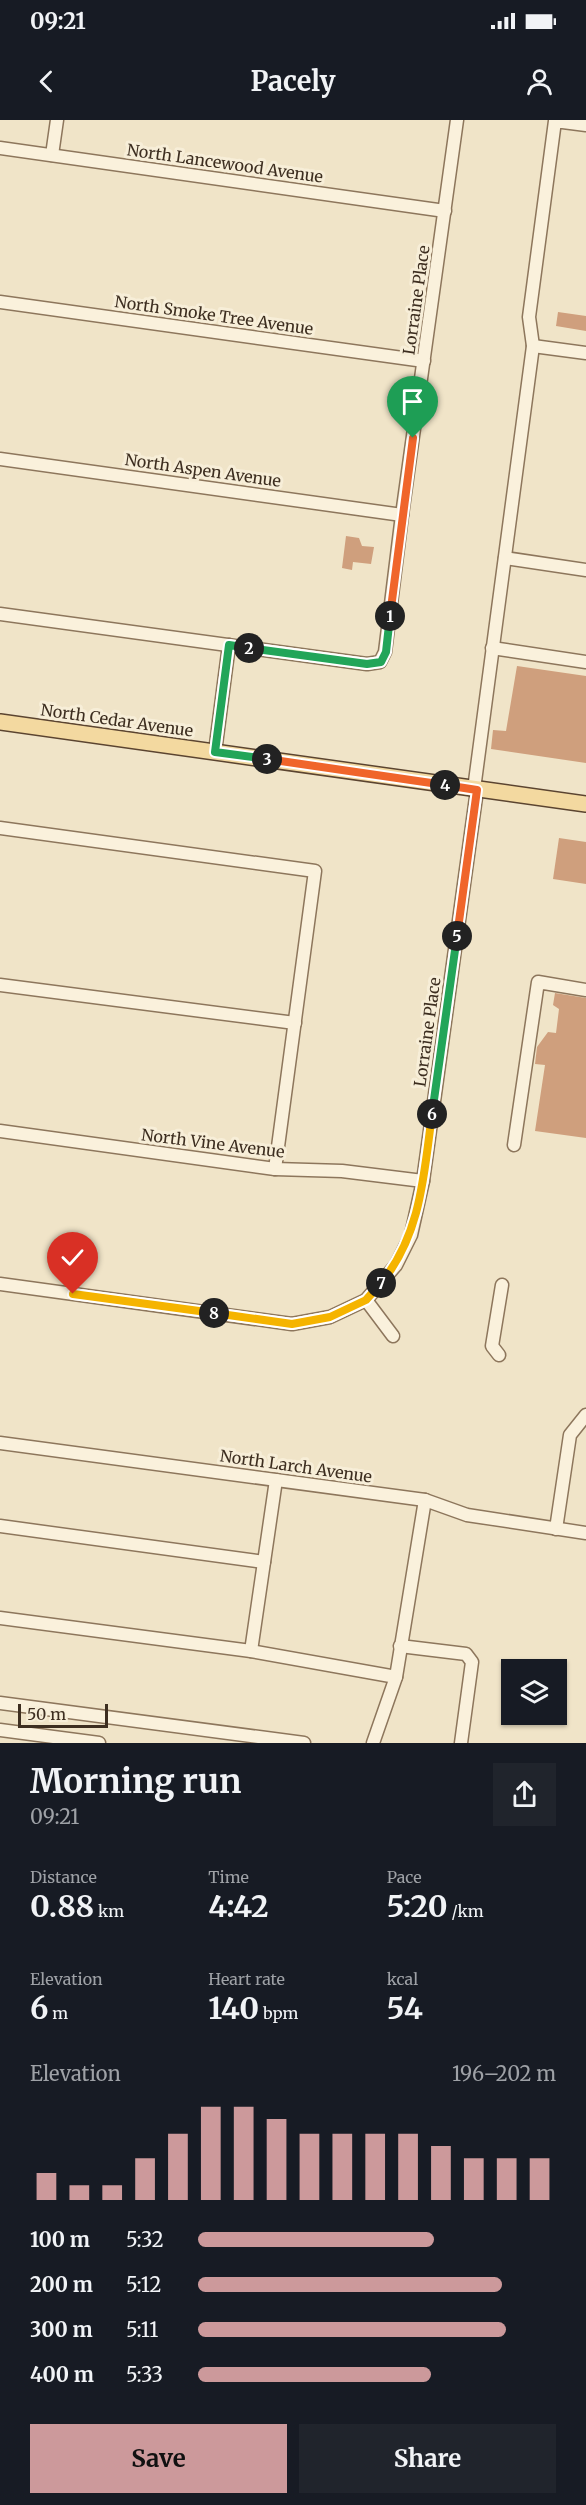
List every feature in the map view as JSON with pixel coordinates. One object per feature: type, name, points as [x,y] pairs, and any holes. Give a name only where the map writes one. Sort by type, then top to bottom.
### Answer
[{"type":"main road","name":"North Cedar Avenue","points":[[0,722],[586,804]]},
{"type":"street","points":[[52,155],[57,120]]},
{"type":"street","name":"Lorraine Place","points":[[229,645],[367,664],[381,662],[386,652],[402,515],[457,120]]},
{"type":"street","name":"Lorraine Place","points":[[366,1300],[396,1265],[411,1235],[423,1181],[533,346],[529,317],[555,121],[586,125]]},
{"type":"street","name":"North Lancewood Avenue","points":[[0,148],[445,211]]},
{"type":"street","name":"North Smoke Tree Avenue","points":[[0,302],[424,361]]},
{"type":"street","points":[[533,346],[586,353]]},
{"type":"street","name":"North Aspen Avenue","points":[[0,459],[402,515]]},
{"type":"street","points":[[505,558],[586,570]]},
{"type":"street","points":[[0,614],[229,645],[215,752]]},
{"type":"street","points":[[492,648],[586,662]]},
{"type":"street","points":[[0,828],[315,871],[275,1169]]},
{"type":"street","points":[[514,1145],[538,982],[586,990]]},
{"type":"street","points":[[0,985],[295,1023]]},
{"type":"street","name":"North Vine Avenue","points":[[0,1131],[275,1169],[342,1171],[423,1181]]},
{"type":"street","points":[[0,1284],[292,1324],[330,1317],[366,1300],[393,1336]]},
{"type":"street","points":[[499,1355],[492,1346],[502,1285]]},
{"type":"street","points":[[556,1529],[570,1435],[586,1415]]},
{"type":"street","name":"North Larch Avenue","points":[[0,1443],[425,1500],[467,1515],[586,1533]]},
{"type":"street","points":[[250,1652],[276,1480]]},
{"type":"street","points":[[373,1743],[396,1677],[425,1500]]},
{"type":"street","points":[[0,1526],[264,1562]]},
{"type":"street","points":[[0,1618],[250,1652],[396,1677]]},
{"type":"street","points":[[400,1646],[466,1654],[472,1662],[461,1743]]},
{"type":"street","points":[[0,1703],[304,1743]]},
{"type":"street","points":[[0,1730],[92,1743]]},
{"type":"building","points":[[558,312],[586,316],[586,331],[556,326]]},
{"type":"building","points":[[346,536],[359,538],[362,546],[374,547],[371,564],[353,562],[352,570],[342,568]]},
{"type":"building","points":[[517,666],[586,676],[586,763],[491,749],[493,730],[506,731]]},
{"type":"building","points":[[559,838],[586,842],[586,884],[553,879]]},
{"type":"building","points":[[555,993],[586,998],[586,1138],[535,1131],[545,1065],[535,1064],[537,1047],[548,1032],[556,1033],[559,1009],[553,1005]]},
{"type":"route","points":[[73,1294],[292,1324],[330,1317],[366,1300],[396,1265],[411,1235],[423,1181],[477,790],[215,752],[229,645],[367,664],[381,662],[386,652],[413,438]]}]
